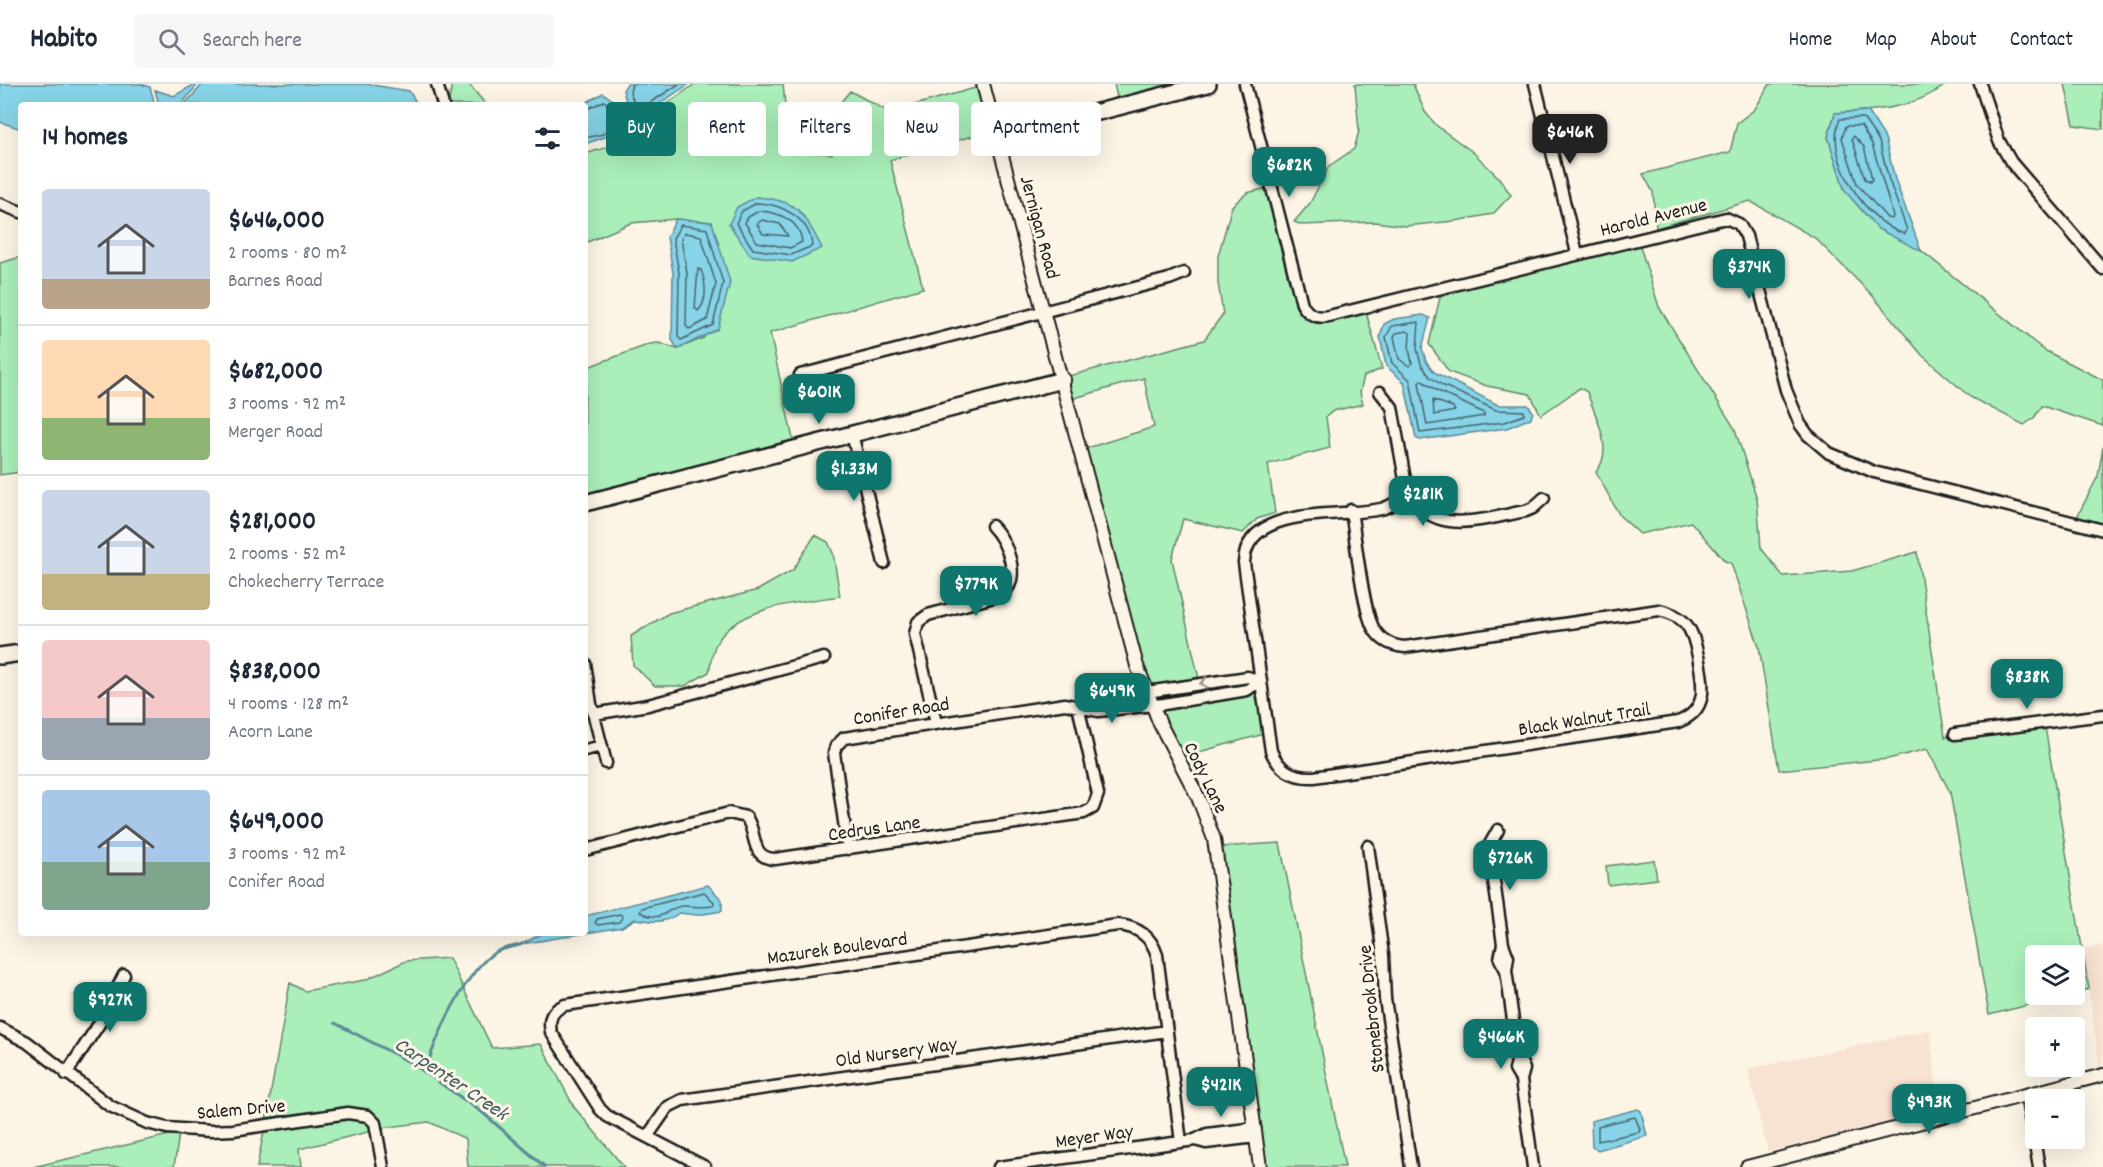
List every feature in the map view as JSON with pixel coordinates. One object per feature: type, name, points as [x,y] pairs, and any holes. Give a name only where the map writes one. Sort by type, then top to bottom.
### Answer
[{"type":"main road","points":[[1101,111],[1208,84]]},
{"type":"main road","points":[[588,502],[1062,380]]},
{"type":"main road","points":[[0,656],[18,653]]},
{"type":"street","points":[[437,84],[442,102]]},
{"type":"street","name":"Jernigan Road","points":[[983,84],[987,102]]},
{"type":"street","name":"Harold Avenue","points":[[1245,84],[1302,304],[1310,314],[1317,317],[1333,315],[1719,218],[1733,220],[1746,236],[1794,413],[1808,435],[1818,445],[1858,467],[1874,472],[2103,530]]},
{"type":"street","points":[[1980,84],[1999,141],[2011,162],[2103,269]]},
{"type":"street","points":[[1538,85],[1577,253]]},
{"type":"street","name":"Jernigan Road","points":[[1001,156],[1062,380]]},
{"type":"street","points":[[0,204],[18,211]]},
{"type":"street","points":[[800,375],[1169,279],[1184,273]]},
{"type":"street","name":"Cody Lane","points":[[1062,380],[1133,651],[1146,692],[1198,797],[1214,839],[1235,1002],[1260,1167]]},
{"type":"street","points":[[1380,392],[1392,407],[1410,495],[1418,505],[1435,518],[1458,522],[1526,511],[1544,498]]},
{"type":"street","points":[[852,434],[884,563]]},
{"type":"street","name":"Black Walnut Trail","points":[[1351,510],[1370,621],[1380,637],[1388,643],[1405,647],[1659,610],[1683,621],[1694,637],[1704,684],[1701,702],[1691,716],[1678,723],[1304,777],[1288,772],[1275,759],[1260,681],[1244,563],[1246,546],[1255,532],[1271,523],[1351,510],[1383,509],[1410,495]]},
{"type":"street","points":[[936,723],[915,634],[916,627],[928,615],[1007,591],[1011,584],[1012,573],[1004,541],[992,526]]},
{"type":"street","points":[[594,714],[648,705],[824,658]]},
{"type":"street","name":"Conifer Road","points":[[1078,706],[1093,700],[1248,676],[1260,681]]},
{"type":"street","name":"Conifer Road","points":[[848,849],[834,753],[839,742],[849,736],[1065,704],[1098,711],[1151,704],[1247,690],[1260,681]]},
{"type":"street","points":[[588,683],[606,763]]},
{"type":"street","name":"Cedrus Lane","points":[[588,849],[729,813],[746,817],[752,829],[757,852],[768,859],[848,849],[1090,811],[1098,794],[1078,706]]},
{"type":"street","points":[[1955,734],[2103,715]]},
{"type":"street","points":[[588,749],[602,746]]},
{"type":"street","points":[[1498,830],[1489,846],[1503,944],[1508,957],[1506,970],[1518,1056],[1524,1070],[1521,1080],[1533,1167]]},
{"type":"street","name":"Stonebrook Drive","points":[[1368,846],[1383,956],[1386,1011],[1411,1167]]},
{"type":"street","name":"Mazurek Boulevard","points":[[705,1167],[606,1116],[551,1032],[550,1020],[557,1009],[565,1005],[1118,925],[1136,929],[1155,948],[1181,1142]]},
{"type":"street","points":[[66,1074],[99,1024],[124,975]]},
{"type":"street","name":"Salem Drive","points":[[0,1028],[27,1042],[92,1095],[128,1116],[157,1125],[186,1130],[233,1130],[348,1113],[370,1117],[375,1123],[383,1167]]},
{"type":"street","name":"Old Nursery Way","points":[[647,1137],[668,1107],[682,1100],[1167,1031]]},
{"type":"street","points":[[2049,1089],[2103,1075]]},
{"type":"street","points":[[1752,1166],[2025,1095]]},
{"type":"street","name":"Meyer Way","points":[[999,1167],[1195,1140],[1207,1134],[1256,1132]]},
{"type":"street","points":[[2035,1149],[2038,1167]]},
{"type":"shaded area","points":[[2103,946],[2103,1065],[2099,1066],[2085,964],[2085,949]]},
{"type":"shaded area","points":[[1930,1030],[1939,1109],[1768,1152],[1748,1069]]},
{"type":"green space","points":[[452,84],[469,84],[484,102],[449,102]]},
{"type":"green space","points":[[695,84],[783,84],[785,102],[778,102],[778,156],[872,156],[872,103],[884,109],[884,156],[904,156],[890,160],[923,288],[770,333],[794,444],[588,497],[588,367],[650,344],[659,343],[677,349],[704,338],[719,253],[712,222],[676,219],[631,223],[588,242],[588,153],[606,147],[606,156],[676,156],[676,102],[670,102]]},
{"type":"green space","points":[[1114,84],[1187,84],[1118,102]]},
{"type":"green space","points":[[1355,84],[1413,84],[1425,112],[1437,126],[1474,153],[1499,178],[1511,195],[1493,214],[1455,221],[1405,226],[1375,222],[1302,225],[1294,222],[1310,203],[1329,166],[1354,149],[1359,131]]},
{"type":"green space","points":[[1770,84],[1947,84],[1907,104],[1879,110],[1835,113],[1828,137],[1845,191],[1878,229],[1918,248],[2044,350],[2103,380],[2103,426],[2042,406],[2034,418],[2024,425],[1970,397],[1922,355],[1872,295],[1815,238],[1750,201],[1656,228],[1653,192],[1643,174],[1730,152],[1737,123],[1755,109]]},
{"type":"green space","points":[[2065,84],[2103,84],[2103,129],[2074,125]]},
{"type":"green space","points":[[979,87],[983,102],[971,102],[971,137],[959,140],[959,102],[925,102]]},
{"type":"green space","points":[[850,91],[870,102],[841,102]]},
{"type":"green space","points":[[1267,188],[1289,276],[1303,314],[1309,319],[1324,323],[1366,312],[1382,369],[1364,376],[1360,392],[1363,404],[1333,411],[1326,417],[1330,448],[1268,464],[1275,513],[1257,519],[1243,533],[1183,519],[1172,559],[1199,679],[1149,686],[1084,449],[1154,427],[1144,378],[1071,399],[1065,377],[1204,340],[1223,314],[1218,283],[1218,256],[1232,206],[1247,193]]},
{"type":"green space","points":[[1639,243],[1659,307],[1735,429],[1757,499],[1761,548],[1783,576],[1852,571],[1917,552],[1945,737],[1951,736],[1952,739],[2045,727],[2082,945],[2025,945],[2025,1005],[2028,1005],[1989,1015],[1950,792],[1927,749],[1888,759],[1779,770],[1759,647],[1731,563],[1725,561],[1691,522],[1640,534],[1620,516],[1596,472],[1604,454],[1604,443],[1587,392],[1580,388],[1541,415],[1530,394],[1487,386],[1449,372],[1429,344],[1441,293]]},
{"type":"green space","points":[[18,258],[18,472],[0,475],[0,263]]},
{"type":"green space","points":[[2103,447],[2103,524],[2077,517],[2098,476]]},
{"type":"green space","points":[[815,535],[828,542],[833,553],[840,596],[771,608],[739,621],[726,631],[716,644],[709,672],[685,686],[655,686],[633,665],[631,636],[669,613],[758,590],[793,570]]},
{"type":"green space","points":[[1255,691],[1264,734],[1181,757],[1158,709],[1248,696]]},
{"type":"green space","points":[[1280,843],[1345,1167],[1265,1167],[1220,847]]},
{"type":"green space","points":[[1654,860],[1657,879],[1608,885],[1606,866]]},
{"type":"green space","points":[[449,958],[492,1048],[541,1044],[574,1107],[624,1167],[468,1167],[466,1139],[429,1122],[380,1128],[375,1115],[369,1111],[347,1108],[266,1120],[290,983],[305,991],[365,980],[406,961]]},
{"type":"green space","points":[[2085,965],[2089,989],[2085,990]]},
{"type":"green space","points":[[348,1118],[366,1121],[372,1131],[299,1149],[301,1167],[257,1167],[264,1131]]},
{"type":"green space","points":[[179,1134],[174,1167],[33,1167]]},
{"type":"water","points":[[0,84],[141,84],[150,87],[154,102],[18,102],[18,128],[0,122]]},
{"type":"water","points":[[198,84],[183,102],[158,102],[155,90],[174,96]]},
{"type":"water","points":[[203,84],[366,84],[409,91],[416,102],[187,102]]},
{"type":"water","points":[[627,84],[689,84],[662,102],[626,102],[623,90]]},
{"type":"water","points":[[603,93],[614,102],[606,102],[606,137],[588,143],[588,102]]},
{"type":"water","points":[[1868,111],[1885,138],[1895,179],[1921,251],[1878,229],[1845,191],[1828,137],[1835,113]]},
{"type":"water","points":[[756,197],[782,201],[798,210],[810,225],[822,248],[792,262],[750,255],[729,224],[737,207]]},
{"type":"water","points":[[676,219],[712,222],[730,282],[718,329],[678,349],[672,340],[673,273],[667,237]]},
{"type":"water","points":[[1423,315],[1430,318],[1422,348],[1426,361],[1434,372],[1498,405],[1528,405],[1533,412],[1531,418],[1507,428],[1420,440],[1416,438],[1404,382],[1386,366],[1380,337],[1384,324],[1394,319]]},
{"type":"water","points":[[708,885],[722,900],[722,911],[697,915],[679,913],[658,921],[635,919],[622,927],[588,933],[588,915]]},
{"type":"water","points":[[537,936],[569,936],[522,944]]},
{"type":"water","points":[[1638,1109],[1641,1111],[1647,1136],[1598,1150],[1592,1147],[1591,1121]]},
{"type":"waterway","points":[[426,1072],[443,1025],[474,973],[485,960],[496,952],[522,944]]},
{"type":"waterway","name":"Carpenter Creek","points":[[335,1023],[413,1064],[483,1113],[545,1167]]}]
